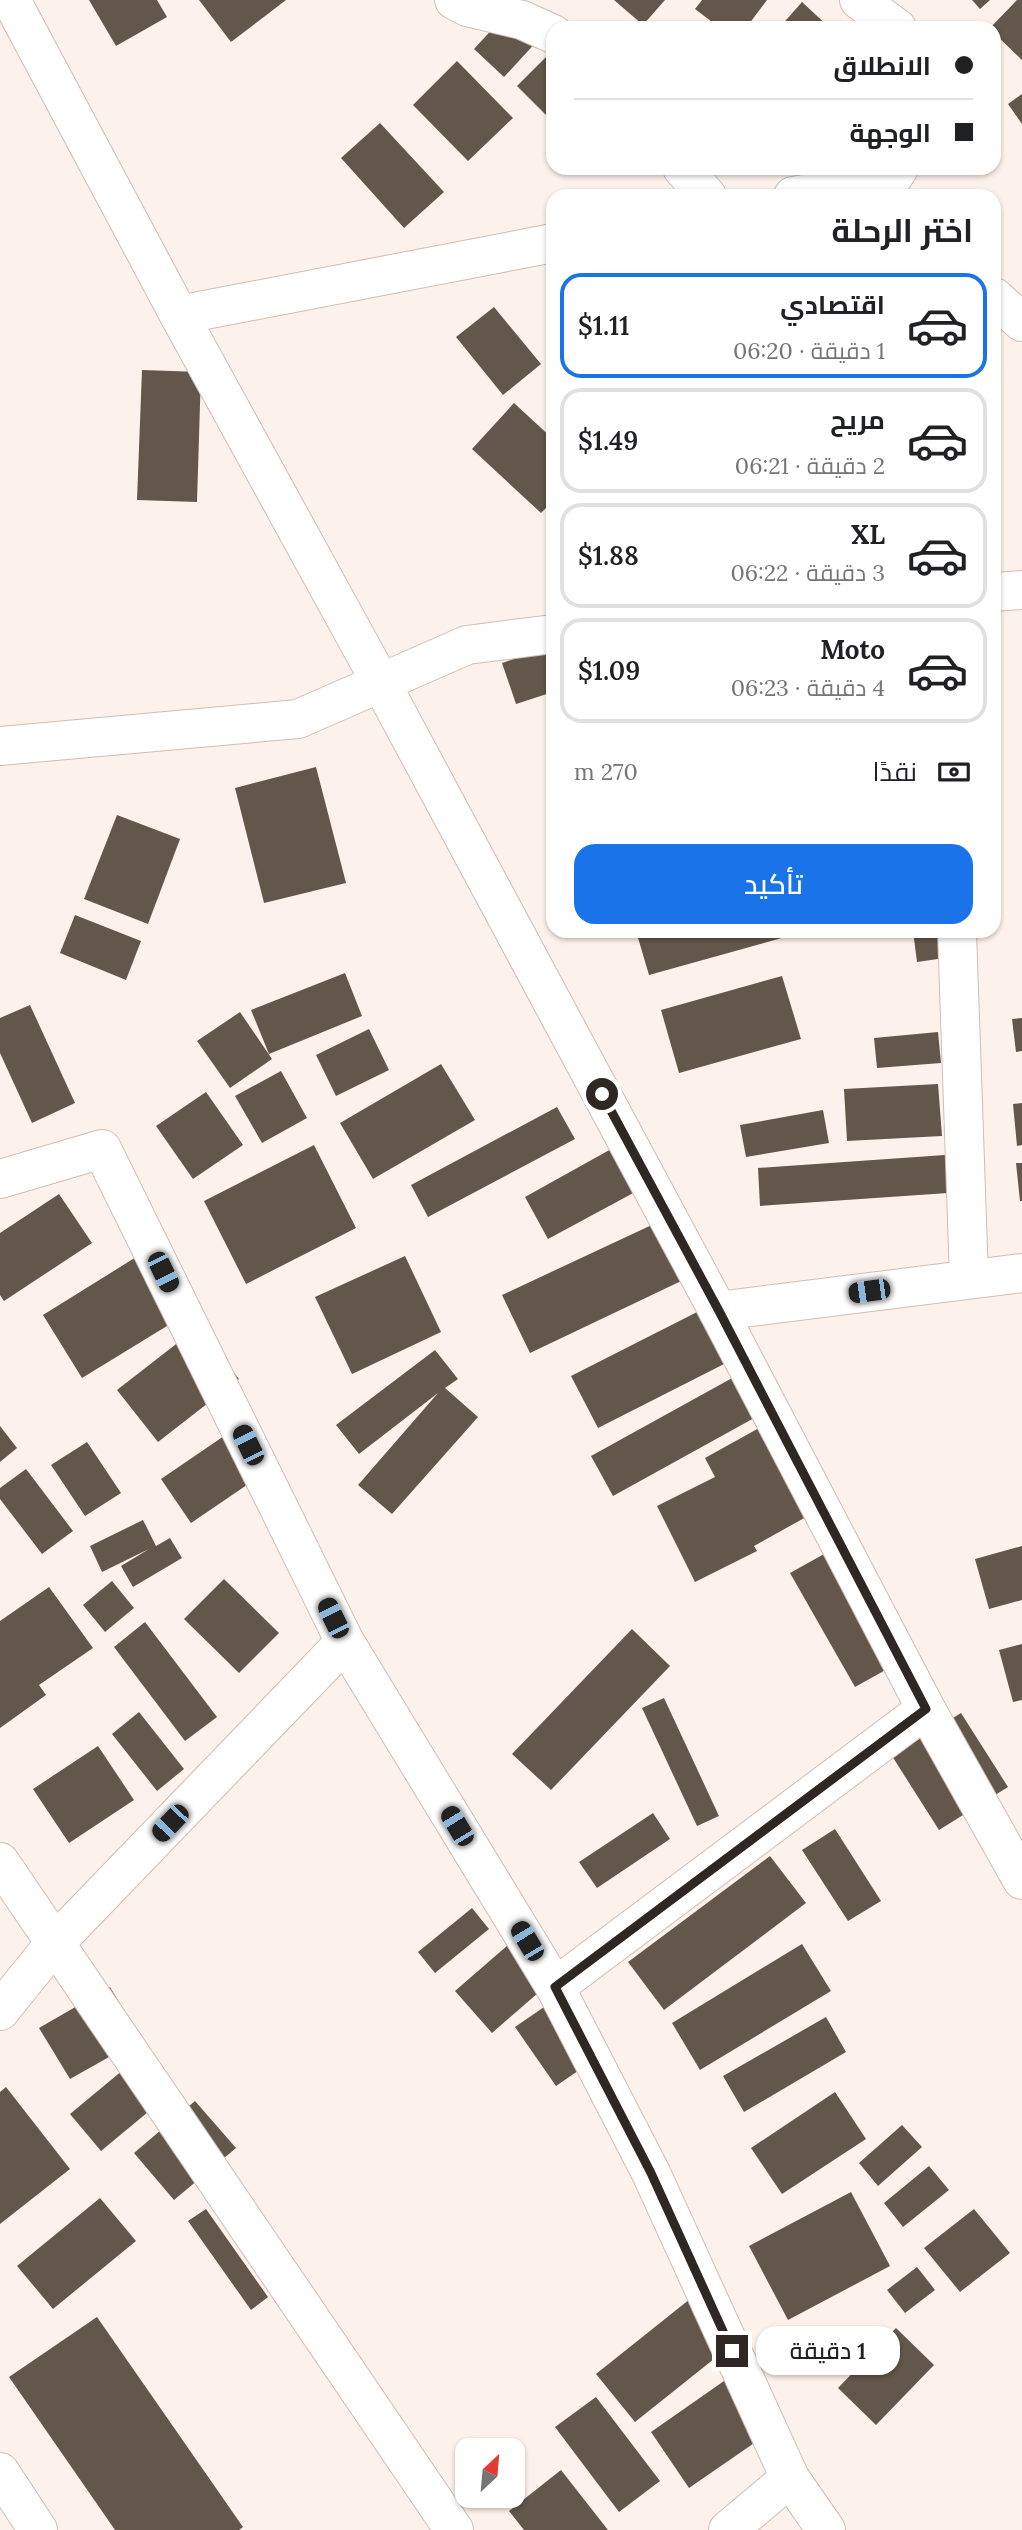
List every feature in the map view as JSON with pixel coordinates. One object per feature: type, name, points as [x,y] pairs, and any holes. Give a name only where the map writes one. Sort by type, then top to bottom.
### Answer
[{"type":"street","points":[[11,0],[719,1311],[926,1709],[1022,1880]]},
{"type":"street","points":[[454,0],[467,7],[522,20],[546,31]]},
{"type":"street","points":[[859,0],[888,21]]},
{"type":"street","points":[[688,175],[701,189]]},
{"type":"street","points":[[179,315],[546,244]]},
{"type":"street","points":[[1001,303],[1022,321]]},
{"type":"street","points":[[1001,592],[1022,590]]},
{"type":"street","points":[[0,746],[298,719],[467,645],[546,635]]},
{"type":"street","points":[[957,938],[969,1278]]},
{"type":"street","points":[[0,1179],[103,1149],[345,1642],[555,1987],[651,2173],[790,2478],[826,2530]]},
{"type":"street","points":[[719,1311],[1022,1273]]},
{"type":"street","points":[[0,2011],[54,1944],[345,1642]]},
{"type":"street","points":[[555,1987],[926,1709]]},
{"type":"street","points":[[0,1862],[454,2530]]},
{"type":"street","points":[[0,2472],[38,2530]]},
{"type":"street","points":[[728,2530],[790,2478]]},
{"type":"building","points":[[89,0],[157,0],[167,17],[116,46]]},
{"type":"building","points":[[199,0],[286,0],[231,42]]},
{"type":"building","points":[[614,0],[665,0],[647,21],[638,21]]},
{"type":"building","points":[[702,0],[767,0],[751,21],[711,21],[695,9]]},
{"type":"building","points":[[972,0],[990,0],[980,9]]},
{"type":"building","points":[[1017,0],[1022,0],[1022,60],[1001,40],[1001,21],[997,21]]},
{"type":"building","points":[[802,2],[822,21],[785,21]]},
{"type":"building","points":[[509,11],[539,39],[504,77],[474,49]]},
{"type":"building","points":[[546,57],[546,115],[517,86]]},
{"type":"building","points":[[457,61],[513,118],[468,161],[413,105]]},
{"type":"building","points":[[1022,94],[1022,124],[1008,104]]},
{"type":"building","points":[[380,123],[444,192],[404,228],[341,158]]},
{"type":"building","points":[[494,307],[541,364],[503,395],[456,337]]},
{"type":"building","points":[[142,370],[201,372],[197,502],[137,500]]},
{"type":"building","points":[[514,403],[546,433],[546,508],[541,513],[472,449]]},
{"type":"building","points":[[546,647],[546,694],[516,704],[502,663]]},
{"type":"building","points":[[316,767],[346,883],[264,903],[235,788]]},
{"type":"building","points":[[117,815],[180,839],[148,924],[84,899]]},
{"type":"building","points":[[75,915],[141,941],[126,980],[60,953]]},
{"type":"building","points":[[638,938],[782,938],[649,975]]},
{"type":"building","points":[[914,938],[970,938],[972,954],[917,962]]},
{"type":"building","points":[[345,973],[362,1016],[269,1054],[251,1010]]},
{"type":"building","points":[[782,976],[801,1039],[679,1073],[661,1010]]},
{"type":"building","points":[[30,1005],[75,1103],[32,1123],[0,1053],[0,1018]]},
{"type":"building","points":[[240,1012],[272,1059],[230,1088],[197,1041]]},
{"type":"building","points":[[1022,1018],[1022,1051],[1016,1052],[1012,1019]]},
{"type":"building","points":[[369,1029],[389,1070],[336,1096],[316,1055]]},
{"type":"building","points":[[938,1032],[941,1063],[877,1068],[874,1038]]},
{"type":"building","points":[[441,1064],[475,1120],[373,1179],[340,1123]]},
{"type":"building","points":[[281,1071],[307,1118],[262,1143],[235,1096]]},
{"type":"building","points":[[938,1084],[942,1136],[847,1141],[844,1089]]},
{"type":"building","points":[[206,1092],[243,1145],[193,1179],[156,1126]]},
{"type":"building","points":[[1022,1103],[1022,1145],[1017,1146],[1013,1104]]},
{"type":"building","points":[[557,1107],[575,1139],[428,1217],[411,1185]]},
{"type":"building","points":[[823,1110],[829,1143],[746,1157],[740,1125]]},
{"type":"building","points":[[314,1145],[356,1228],[246,1284],[204,1201]]},
{"type":"building","points":[[613,1148],[637,1191],[548,1239],[525,1197]]},
{"type":"building","points":[[945,1155],[948,1193],[760,1206],[758,1168]]},
{"type":"building","points":[[1016,1163],[1022,1163],[1022,1201],[1020,1201]]},
{"type":"building","points":[[59,1194],[92,1243],[4,1301],[0,1295],[0,1233]]},
{"type":"building","points":[[671,1216],[698,1273],[530,1353],[502,1295]]},
{"type":"building","points":[[141,1254],[180,1318],[82,1378],[43,1315]]},
{"type":"building","points":[[405,1256],[441,1332],[352,1374],[315,1297]]},
{"type":"building","points":[[703,1309],[730,1361],[598,1428],[571,1376]]},
{"type":"building","points":[[198,1327],[239,1379],[158,1442],[117,1390]]},
{"type":"building","points":[[435,1350],[458,1379],[445,1388],[478,1417],[392,1514],[358,1485],[438,1393],[359,1454],[336,1425]]},
{"type":"building","points":[[734,1377],[756,1417],[613,1496],[591,1456]]},
{"type":"building","points":[[775,1419],[824,1507],[754,1546],[757,1551],[695,1582],[657,1506],[715,1477],[705,1458]]},
{"type":"building","points":[[246,1421],[276,1465],[191,1523],[161,1479]]},
{"type":"building","points":[[0,1426],[17,1448],[0,1462]]},
{"type":"building","points":[[87,1442],[121,1493],[85,1516],[51,1465]]},
{"type":"building","points":[[26,1469],[73,1531],[42,1554],[0,1499],[0,1488]]},
{"type":"building","points":[[143,1520],[156,1546],[170,1538],[182,1558],[133,1587],[121,1566],[149,1549],[102,1572],[90,1546]]},
{"type":"building","points":[[842,1544],[907,1658],[855,1687],[790,1573]]},
{"type":"building","points":[[1022,1546],[1022,1600],[989,1609],[975,1559]]},
{"type":"building","points":[[224,1579],[279,1633],[239,1673],[184,1619]]},
{"type":"building","points":[[112,1581],[134,1608],[105,1632],[83,1605]]},
{"type":"building","points":[[49,1587],[93,1648],[39,1685],[46,1695],[0,1728],[0,1621]]},
{"type":"building","points":[[145,1622],[217,1717],[185,1741],[114,1647]]},
{"type":"building","points":[[632,1629],[670,1666],[551,1790],[512,1754]]},
{"type":"building","points":[[1022,1644],[1022,1700],[1013,1702],[999,1650]]},
{"type":"building","points":[[664,1698],[719,1816],[697,1826],[642,1708]]},
{"type":"building","points":[[139,1712],[184,1769],[157,1791],[112,1734]]},
{"type":"building","points":[[961,1713],[1008,1787],[939,1830],[892,1756]]},
{"type":"building","points":[[98,1746],[134,1800],[69,1843],[33,1789]]},
{"type":"building","points":[[653,1813],[670,1839],[597,1888],[579,1862]]},
{"type":"building","points":[[835,1829],[881,1901],[848,1921],[802,1850]]},
{"type":"building","points":[[770,1856],[806,1903],[664,2010],[628,1962]]},
{"type":"building","points":[[472,1908],[489,1929],[435,1973],[418,1952]]},
{"type":"building","points":[[516,1938],[553,1980],[492,2033],[455,1991]]},
{"type":"building","points":[[802,1944],[831,1991],[700,2070],[672,2023]]},
{"type":"building","points":[[110,1987],[141,2039],[70,2079],[39,2028]]},
{"type":"building","points":[[563,1994],[604,2053],[556,2086],[515,2027]]},
{"type":"building","points":[[826,2017],[846,2052],[744,2112],[723,2076]]},
{"type":"building","points":[[123,2070],[154,2107],[101,2151],[70,2114]]},
{"type":"building","points":[[6,2087],[70,2169],[0,2224],[0,2092]]},
{"type":"building","points":[[835,2092],[866,2139],[782,2194],[751,2148]]},
{"type":"building","points":[[195,2101],[236,2148],[174,2200],[134,2153]]},
{"type":"building","points":[[902,2125],[922,2147],[878,2186],[859,2163]]},
{"type":"building","points":[[929,2166],[949,2190],[903,2227],[884,2203]]},
{"type":"building","points":[[851,2192],[890,2266],[788,2320],[749,2246]]},
{"type":"building","points":[[100,2198],[136,2241],[53,2309],[17,2266]]},
{"type":"building","points":[[206,2209],[268,2297],[251,2310],[188,2221]]},
{"type":"building","points":[[974,2209],[1010,2253],[960,2292],[924,2248]]},
{"type":"building","points":[[917,2267],[935,2290],[905,2313],[887,2290]]},
{"type":"building","points":[[695,2295],[734,2343],[635,2422],[596,2374]]},
{"type":"building","points":[[97,2317],[243,2527],[239,2530],[115,2530],[9,2377]]},
{"type":"building","points":[[896,2328],[934,2365],[876,2425],[838,2388]]},
{"type":"building","points":[[734,2374],[773,2430],[689,2488],[651,2432]]},
{"type":"building","points":[[596,2397],[660,2481],[619,2512],[555,2427]]},
{"type":"building","points":[[561,2470],[608,2530],[524,2530],[509,2511],[513,2508],[525,2508],[525,2498]]},
{"type":"route","points":[[602,1094],[719,1311],[926,1709],[555,1987],[651,2173],[732,2351]]}]
